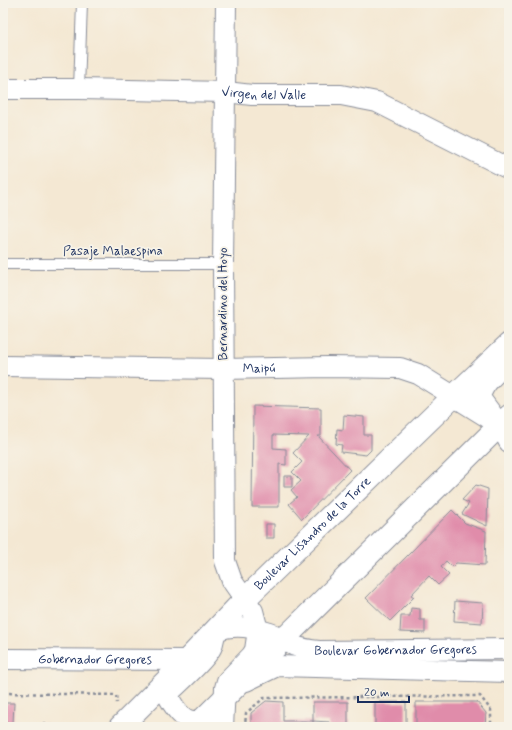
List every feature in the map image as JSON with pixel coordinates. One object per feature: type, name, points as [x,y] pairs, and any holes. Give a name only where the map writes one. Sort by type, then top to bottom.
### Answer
[{"type":"street","name":"Bernardino del Hoyo","points":[[226,3],[223,264],[225,561],[232,581],[253,611],[258,630]]},
{"type":"street","name":"Virgen del Valle","points":[[3,89],[226,92],[252,95],[341,95],[377,102],[509,169]]},
{"type":"street","name":"Boulevar Lisandro de la Torre","points":[[119,717],[187,660],[245,599],[509,344]]},
{"type":"street","points":[[216,631],[213,638],[212,647],[207,655],[171,691],[169,698],[183,716],[199,723],[506,428],[480,398],[481,391],[492,377],[509,361]]},
{"type":"street","name":"Maipú","points":[[3,366],[223,369],[327,367],[400,368],[418,374],[506,428]]},
{"type":"street","name":"Boulevar Gobernador Gregores","points":[[216,631],[224,627],[258,630],[271,633],[295,646],[319,651],[509,649]]},
{"type":"street","points":[[230,692],[225,688],[227,681],[252,655],[255,650],[258,630]]},
{"type":"street","name":"Gobernador Gregores","points":[[3,659],[187,660]]},
{"type":"street","name":"Boulevar Gobernador Gregores","points":[[230,692],[262,672],[277,666],[509,672]]},
{"type":"street","points":[[224,727],[230,692]]},
{"type":"lane","points":[[79,89],[82,3]]},
{"type":"lane","name":"Pasaje Malaespina","points":[[3,264],[223,264]]},
{"type":"path","points":[[3,693],[116,695],[119,717]]},
{"type":"path","points":[[245,727],[246,713],[264,698],[472,696],[480,696],[491,710],[491,727]]},
{"type":"building","points":[[253,406],[321,408],[321,436],[318,436],[350,470],[302,519],[289,504],[297,497],[291,490],[301,481],[292,472],[302,462],[293,453],[309,436],[273,435],[273,448],[286,449],[286,465],[279,464],[279,507],[252,507]]},
{"type":"building","points":[[344,415],[364,417],[364,435],[371,435],[371,450],[366,455],[341,452],[342,445],[336,444],[337,429],[343,430]]},
{"type":"building","points":[[284,476],[292,476],[292,487],[284,487]]},
{"type":"building","points":[[476,485],[488,489],[487,526],[462,514],[469,503],[462,500]]},
{"type":"building","points":[[452,510],[465,523],[486,531],[485,565],[456,563],[452,567],[446,561],[441,567],[449,575],[438,585],[429,576],[411,595],[414,597],[390,621],[366,598]]},
{"type":"building","points":[[266,524],[274,524],[274,538],[266,538]]},
{"type":"building","points":[[455,601],[483,603],[482,623],[454,621]]},
{"type":"building","points":[[411,608],[420,609],[420,620],[425,620],[425,633],[400,632],[401,616],[410,616]]},
{"type":"building","points":[[266,701],[283,702],[283,721],[313,721],[313,727],[251,727],[251,713]]},
{"type":"building","points":[[313,702],[348,702],[348,727],[329,727],[329,722],[313,721]]},
{"type":"building","points":[[375,702],[406,702],[406,727],[375,727]]},
{"type":"building","points":[[416,702],[477,702],[486,713],[485,727],[416,727]]},
{"type":"building","points":[[3,703],[14,703],[13,723],[3,723]]},
{"type":"building","points":[[44,722],[50,727],[39,727]]}]
